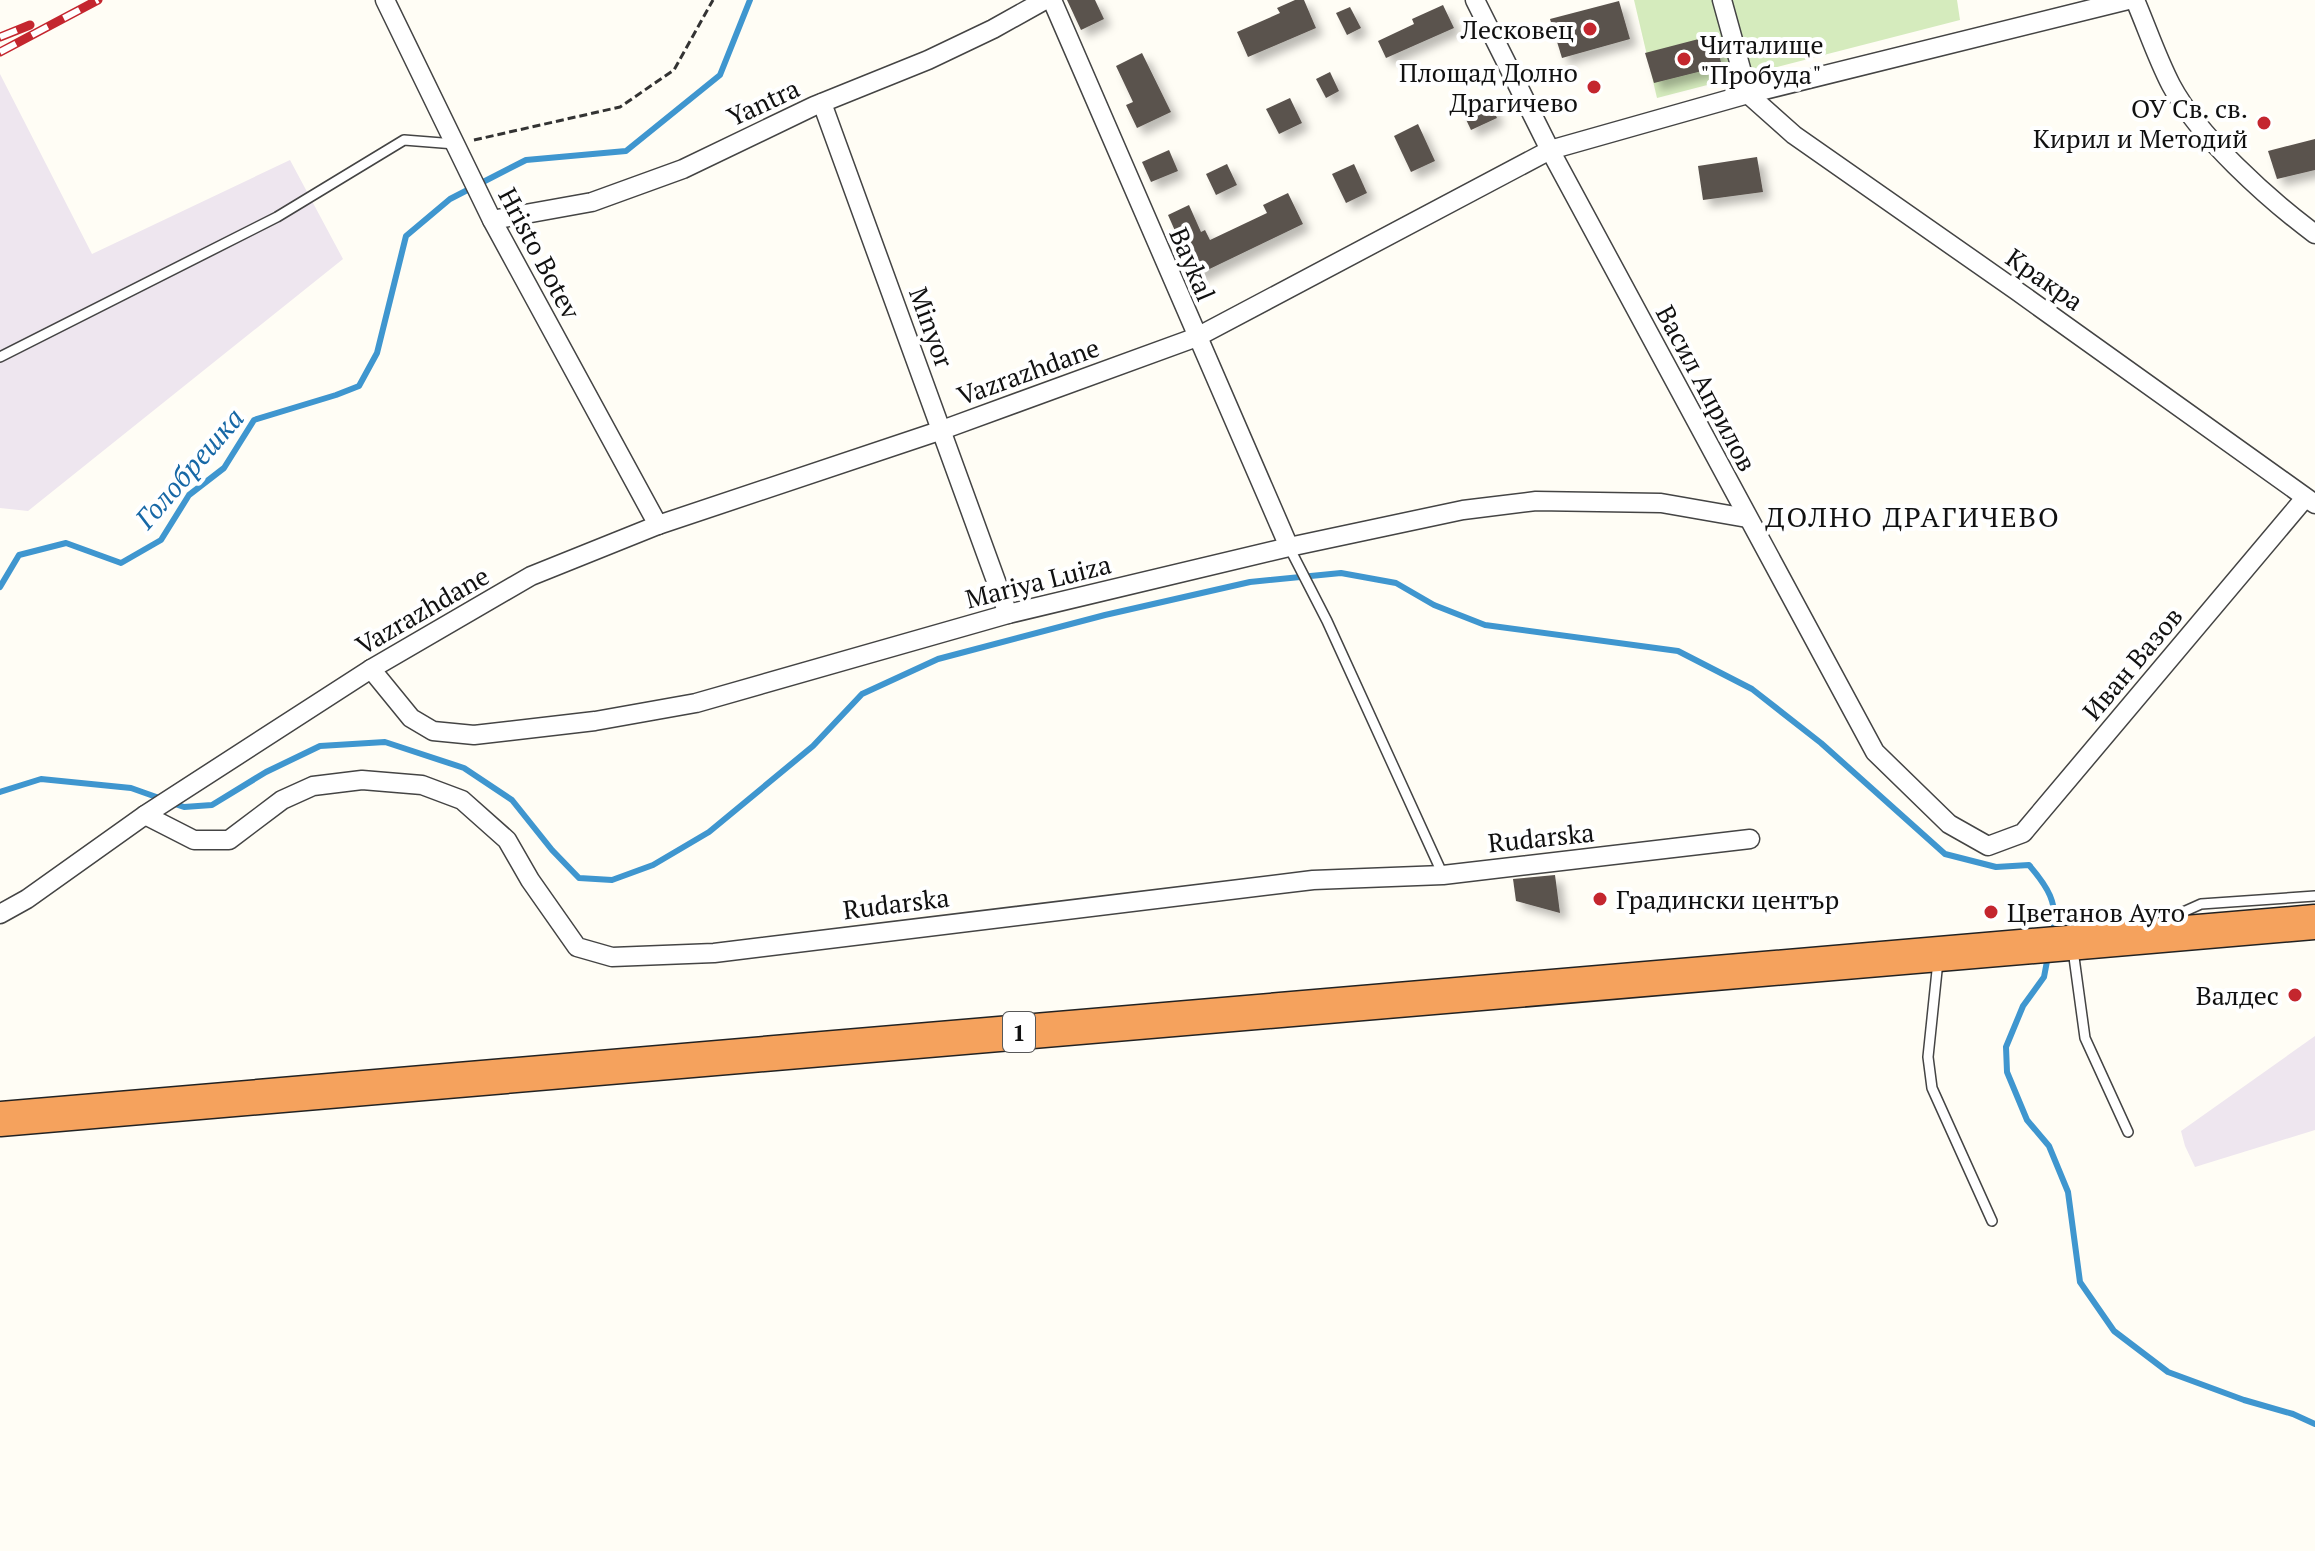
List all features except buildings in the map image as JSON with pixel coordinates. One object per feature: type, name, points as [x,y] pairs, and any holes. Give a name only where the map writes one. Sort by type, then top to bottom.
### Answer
[{"type":"highway","name":"1","points":[[0,1119],[2315,922]]},
{"type":"street","name":"Hristo Botev","points":[[385,0],[490,215],[658,525]]},
{"type":"street","name":"Yantra","points":[[490,215],[592,202],[683,169],[822,103],[928,60],[1045,0]]},
{"type":"street","name":"Baykal","points":[[1052,0],[1289,547]]},
{"type":"street","name":"Васил Априлов","points":[[1475,0],[1550,150],[1875,752],[1949,824],[1988,846]]},
{"type":"street","points":[[1722,0],[1748,94]]},
{"type":"street","name":"Vazrazhdane","points":[[0,914],[27,899],[150,812],[371,669],[531,576],[658,525],[942,430],[1197,337],[1550,150],[1748,94],[2128,0]]},
{"type":"street","points":[[2135,0],[2171,86],[2211,140],[2287,213],[2315,234]]},
{"type":"street","name":"Кракра","points":[[1748,94],[1794,135],[2310,501]]},
{"type":"street","name":"Minyor","points":[[822,103],[1008,614]]},
{"type":"street","name":"Mariya Luiza","points":[[371,669],[411,718],[433,731],[474,735],[595,721],[696,703],[1008,614],[1289,547],[1463,510],[1536,501],[1661,503],[1747,518]]},
{"type":"street","name":"Иван Вазов","points":[[1988,846],[2023,833],[2310,501]]},
{"type":"street","name":"Rudarska","points":[[150,812],[194,840],[229,840],[282,800],[313,786],[362,780],[422,785],[462,800],[507,840],[530,880],[577,947],[612,957],[714,953],[1313,880],[1443,875],[1750,839]]},
{"type":"lane","points":[[0,357],[277,217],[404,140],[459,152]]},
{"type":"lane","points":[[1289,547],[1443,875]]},
{"type":"lane","points":[[2126,938],[2201,904],[2315,896]]},
{"type":"lane","points":[[2058,944],[2085,1038],[2128,1132]]},
{"type":"lane","points":[[1939,954],[1928,1057],[1932,1088],[1992,1221]]},
{"type":"path","points":[[459,152],[620,107],[674,70],[713,0]]},
{"type":"shaded area","points":[[0,74],[92,254],[290,160],[343,259],[28,511],[0,508]]},
{"type":"shaded area","points":[[2315,1036],[2315,1130],[2195,1167],[2181,1131]]},
{"type":"green space","points":[[1634,0],[1957,0],[1960,20],[1657,98]]},
{"type":"waterway","name":"Голобрешка","points":[[0,587],[19,555],[66,543],[121,563],[161,540],[189,495],[224,468],[254,420],[359,386],[377,353],[406,236],[450,199],[526,160],[626,151],[720,75],[750,0]]},
{"type":"waterway","points":[[172,803],[184,807],[212,805],[266,772],[320,746],[385,742],[464,768],[512,800],[579,878],[612,880],[653,865],[709,832],[813,746],[862,694],[938,659],[1105,615],[1250,582],[1341,573],[1396,583],[1434,605],[1485,625],[1678,651],[1752,689],[1821,743],[1945,854],[1996,867],[2029,865],[2053,904],[2053,933]]},
{"type":"waterway","points":[[0,792],[41,779],[131,788],[162,799]]},
{"type":"waterway","points":[[2048,956],[2044,977],[2023,1006],[2006,1047],[2007,1072],[2027,1120],[2049,1146],[2068,1192],[2080,1282],[2114,1331],[2168,1372],[2315,1424]]},
{"type":"railway","points":[[0,52],[98,0]]},
{"type":"railway","points":[[0,37],[30,25]]},
{"type":"place","name":"Лесковец","points":[[1590,29]]},
{"type":"place","name":"Читалище \"Пробуда\"","points":[[1684,59]]},
{"type":"place","name":"Площад Долно Драгичево","points":[[1594,87]]},
{"type":"place","name":"ОУ Св. св. Кирил и Методий","points":[[2264,123]]},
{"type":"place","name":"Градински център","points":[[1600,899]]},
{"type":"place","name":"Цветанов Ауто","points":[[1991,912]]},
{"type":"place","name":"Валдес","points":[[2295,995]]},
{"type":"district","name":"ДОЛНО ДРАГИЧЕВО","points":[[1913,516]]}]
